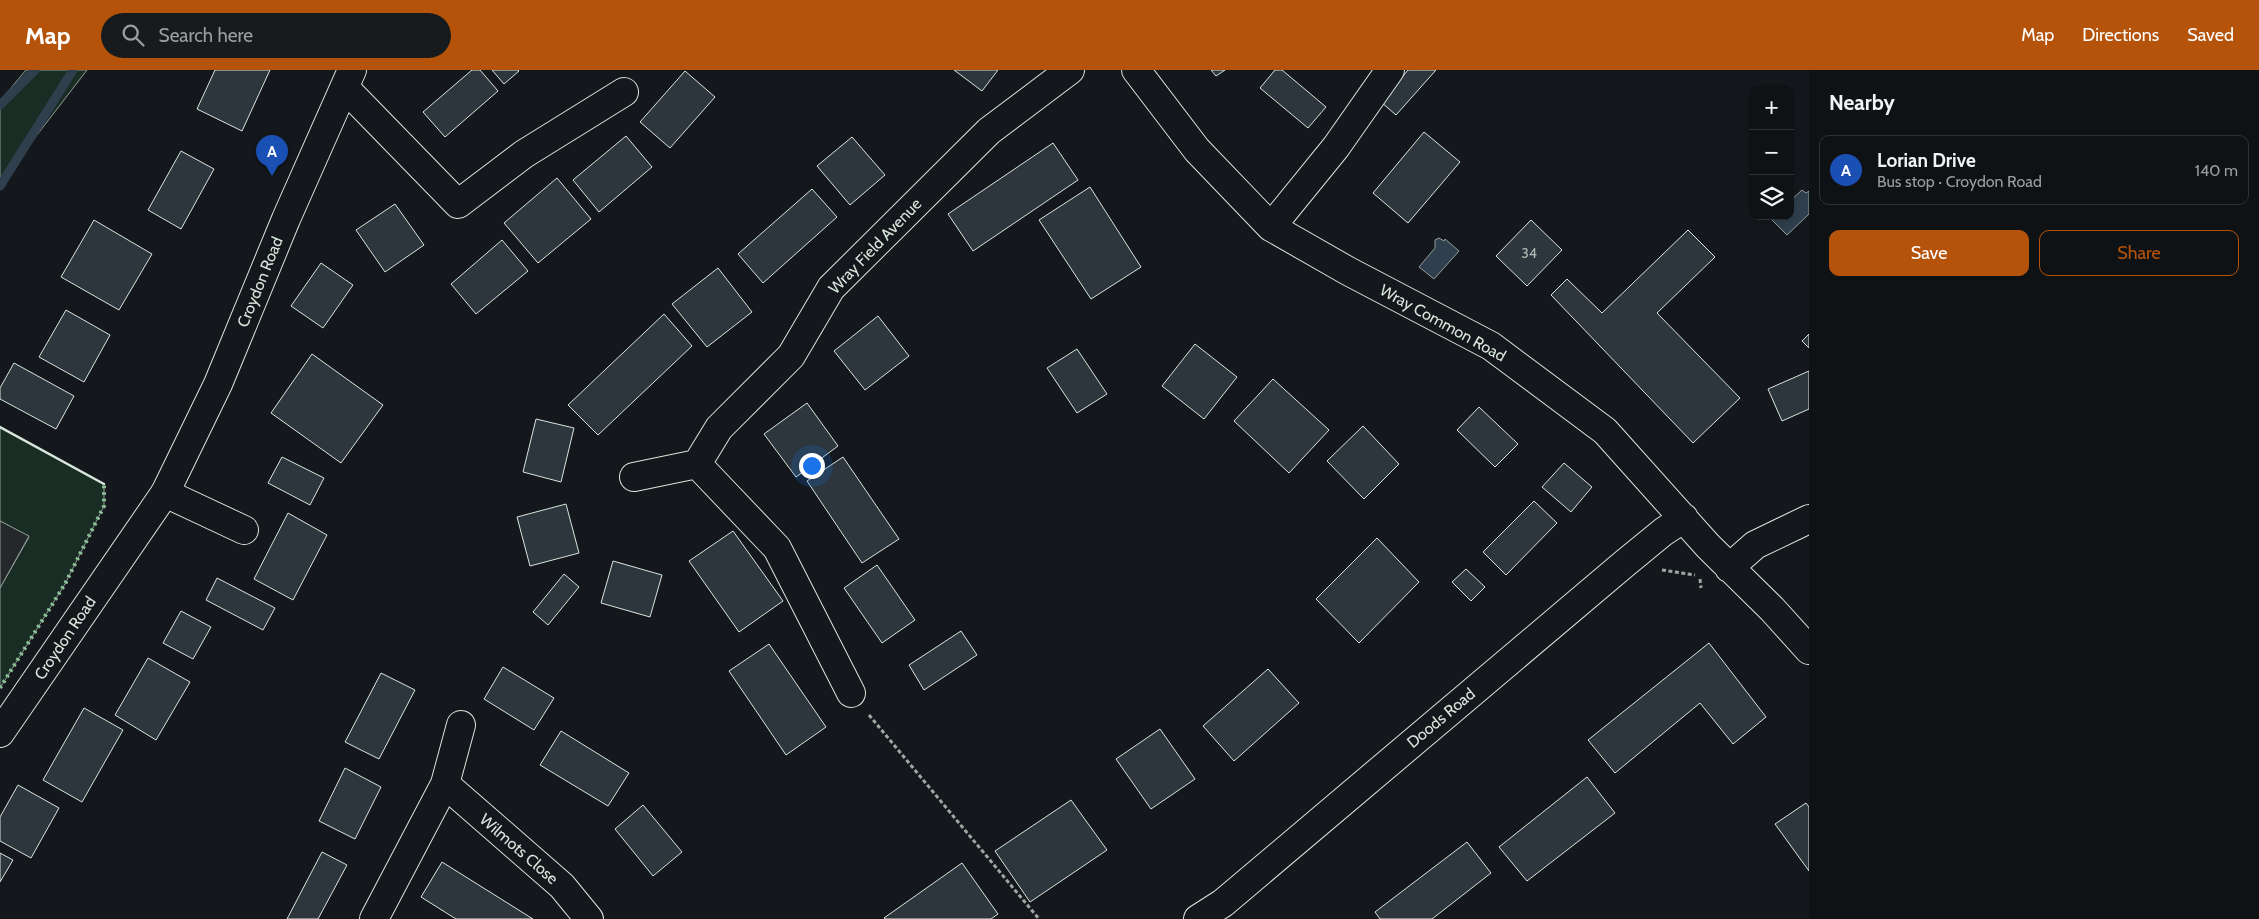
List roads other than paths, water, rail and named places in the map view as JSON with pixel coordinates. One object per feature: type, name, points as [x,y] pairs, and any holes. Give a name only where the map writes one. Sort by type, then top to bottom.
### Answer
[{"type":"street","name":"Wray Field Avenue","points":[[697,464],[718,428],[791,356],[832,288],[989,131],[1070,70]]},
{"type":"street","name":"Wray Common Road","points":[[1136,70],[1197,150],[1271,227],[1348,272],[1491,346],[1605,431],[1729,568],[1772,609],[1809,650]]},
{"type":"street","points":[[1271,227],[1336,147],[1390,70]]},
{"type":"street","points":[[349,79],[458,204],[524,154],[624,92]]},
{"type":"street","name":"Croydon Road","points":[[0,733],[164,493],[218,384],[286,219],[349,79]]},
{"type":"street","points":[[634,477],[697,464],[777,548],[851,693]]},
{"type":"street","points":[[164,493],[244,530]]},
{"type":"street","name":"Doods Road","points":[[1198,919],[1223,903],[1624,564],[1663,532],[1684,518]]},
{"type":"street","points":[[1729,568],[1755,545],[1809,519]]},
{"type":"street","points":[[374,919],[445,784],[461,725]]},
{"type":"street","name":"Wilmots Close","points":[[445,784],[562,886],[589,919]]},
{"type":"water","points":[[1802,190],[1806,193],[1809,191],[1809,214],[1787,235],[1772,220],[1794,220],[1794,197]]},
{"type":"water","points":[[1439,238],[1444,241],[1445,239],[1459,251],[1434,279],[1419,267],[1435,248],[1435,240]]},
{"type":"waterway","points":[[0,105],[35,70]]},
{"type":"waterway","points":[[0,186],[73,70]]},
{"type":"place","name":"Lorian Drive","points":[[272,176]]}]
